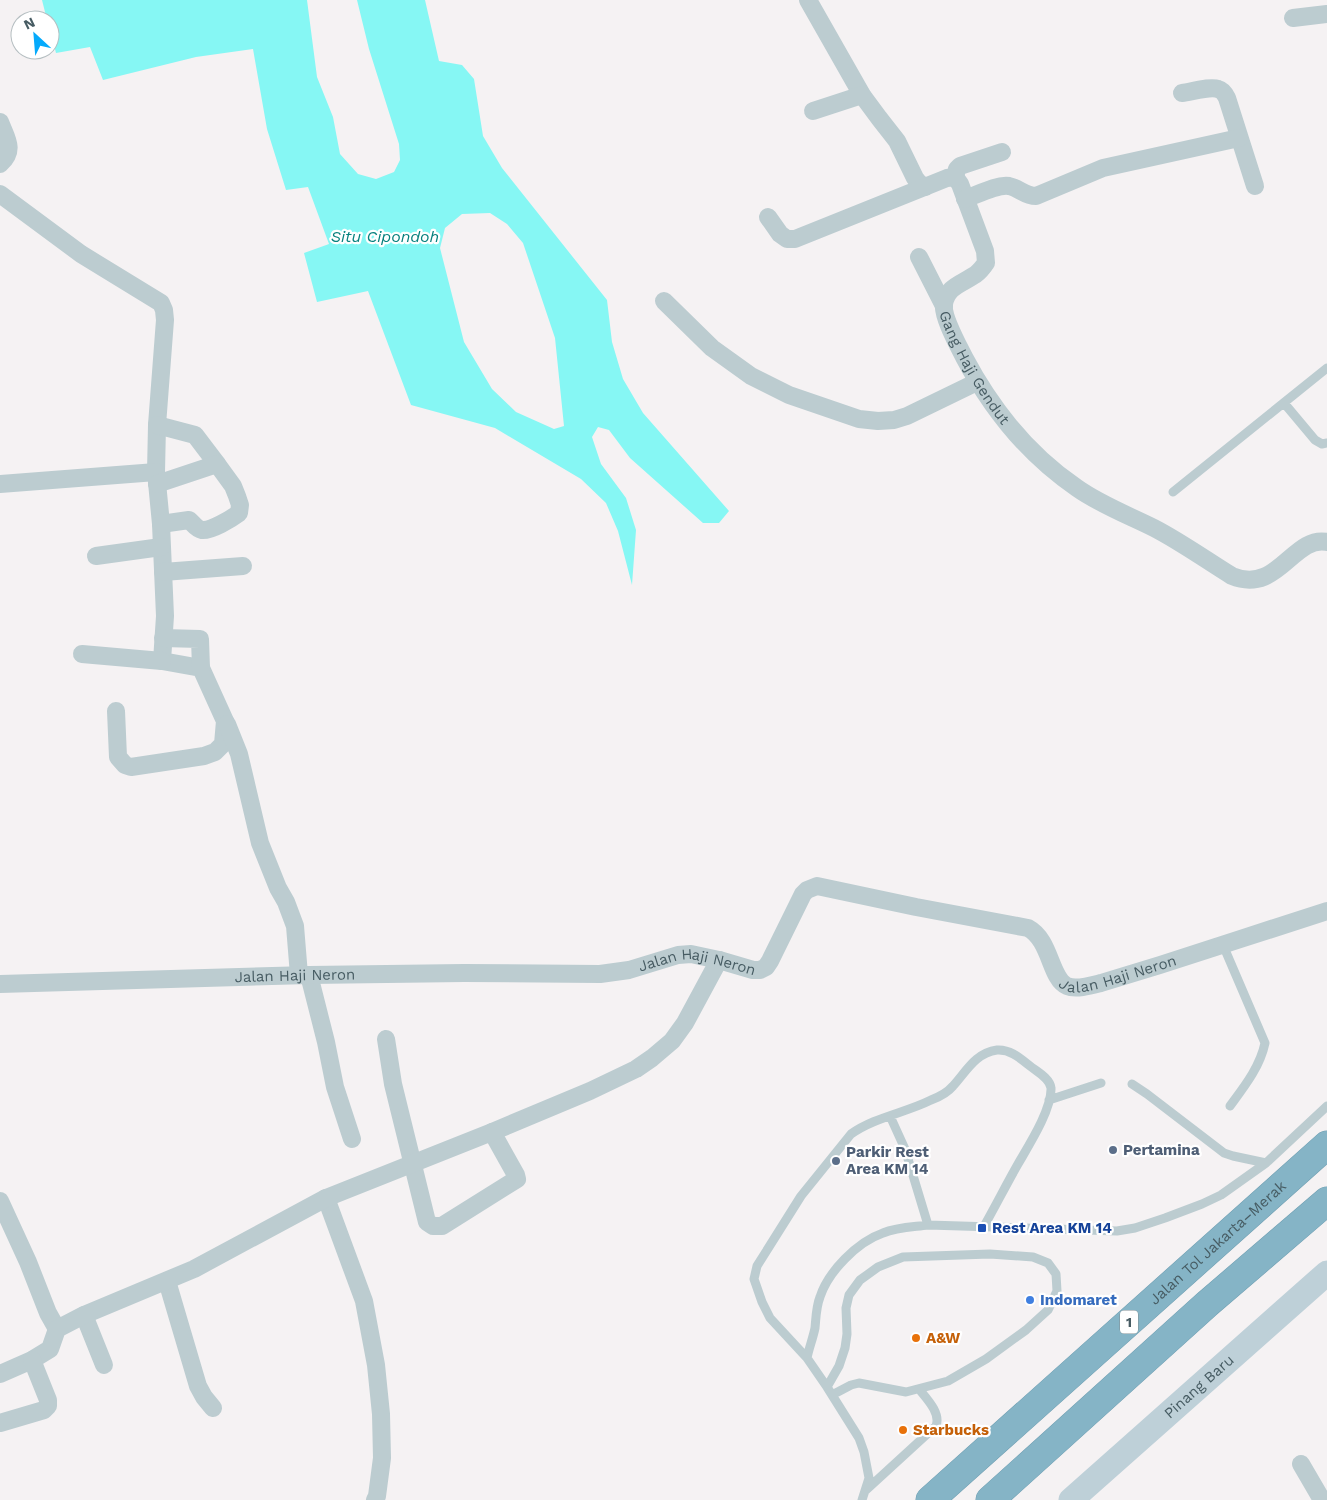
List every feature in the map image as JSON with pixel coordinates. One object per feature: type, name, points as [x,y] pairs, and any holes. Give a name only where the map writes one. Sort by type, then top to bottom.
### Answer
[{"type":"highway","name":"Jalan Tol Jakarta–Merak","points":[[930,1500],[1327,1145]]},
{"type":"highway","points":[[990,1500],[1207,1304],[1327,1200]]},
{"type":"main road","name":"Pinang Baru","points":[[1071,1500],[1327,1273]]},
{"type":"street","points":[[808,0],[862,94],[898,141],[915,178],[925,187]]},
{"type":"street","points":[[1293,18],[1327,14]]},
{"type":"street","points":[[1182,93],[1212,88],[1218,88],[1223,92],[1227,98],[1255,186]]},
{"type":"street","points":[[813,112],[862,94]]},
{"type":"street","points":[[0,122],[9,144],[9,153],[0,164]]},
{"type":"street","points":[[965,199],[1000,186],[1008,186],[1029,196],[1036,196],[1103,168],[1239,138]]},
{"type":"street","points":[[768,217],[780,234],[787,239],[795,239],[947,178],[955,177],[960,166],[1002,152]]},
{"type":"street","name":"Gang Haji Gendut","points":[[955,177],[960,184],[985,250],[986,263],[981,271],[956,285],[948,294],[944,306],[948,322],[977,382],[994,408],[1016,434],[1050,468],[1070,484],[1108,506],[1155,528],[1241,580],[1250,581],[1271,574],[1315,542],[1327,542]]},
{"type":"street","points":[[0,194],[81,254],[161,303],[164,310],[165,320],[157,425],[157,478],[165,616],[162,661]]},
{"type":"street","points":[[919,257],[944,306]]},
{"type":"street","points":[[664,301],[712,348],[751,376],[789,395],[859,419],[894,420],[907,416],[977,382]]},
{"type":"street","points":[[157,425],[196,435],[233,486],[240,505],[239,513],[232,518],[201,530],[189,520],[161,524]]},
{"type":"street","points":[[0,484],[157,478],[217,464]]},
{"type":"street","points":[[96,556],[161,547]]},
{"type":"street","points":[[163,572],[243,566]]},
{"type":"street","points":[[163,638],[200,639],[201,668],[239,754],[260,843],[295,926],[304,975],[326,1042],[334,1087],[352,1140]]},
{"type":"street","points":[[82,654],[162,661],[201,668]]},
{"type":"street","points":[[116,711],[118,757],[131,767],[204,756],[215,752],[223,744],[225,721]]},
{"type":"street","name":"Jalan Haji Neron","points":[[0,984],[304,975],[600,974],[629,970],[678,955],[691,954],[760,970],[766,967],[803,894],[811,887],[825,886],[910,906],[1028,928],[1036,932],[1042,939],[1060,980],[1067,986],[1080,987],[1101,983],[1327,911]]},
{"type":"street","points":[[0,1374],[32,1360],[50,1349],[57,1329],[84,1315],[167,1282],[201,1266],[326,1198],[492,1132],[636,1069],[672,1042],[718,960]]},
{"type":"street","points":[[386,1039],[393,1084],[427,1222],[433,1226],[442,1226],[517,1180],[492,1132]]},
{"type":"street","points":[[326,1198],[364,1300],[376,1365],[381,1414],[382,1458],[375,1500]]},
{"type":"street","points":[[0,1202],[28,1262],[48,1313],[57,1329]]},
{"type":"street","points":[[167,1282],[198,1386],[213,1408]]},
{"type":"street","points":[[84,1315],[104,1365]]},
{"type":"street","points":[[0,1423],[44,1410],[48,1406],[48,1400],[32,1360]]},
{"type":"street","points":[[1301,1464],[1322,1500]]},
{"type":"lane","points":[[1173,492],[1327,368]]},
{"type":"lane","points":[[1284,403],[1314,440],[1322,444],[1327,443]]},
{"type":"lane","points":[[1223,945],[1265,1044],[1249,1080],[1230,1106]]},
{"type":"lane","points":[[863,1496],[868,1478],[864,1452],[859,1438],[806,1358],[770,1318],[754,1279],[757,1266],[802,1196],[851,1134],[858,1128],[872,1122],[931,1101],[949,1090],[971,1064],[984,1055],[997,1050],[1013,1053],[1046,1079],[1050,1085],[1049,1100],[1039,1126],[983,1228]]},
{"type":"lane","points":[[1049,1100],[1101,1082]]},
{"type":"lane","points":[[1132,1084],[1224,1152],[1232,1156],[1266,1163]]},
{"type":"lane","points":[[806,1358],[815,1330],[816,1311],[826,1282],[837,1267],[866,1241],[882,1233],[900,1228],[928,1225],[1117,1231],[1135,1228],[1178,1214],[1221,1195],[1266,1163],[1327,1106]]},
{"type":"lane","points":[[890,1116],[904,1149],[928,1225]]},
{"type":"lane","points":[[990,1254],[1033,1257],[1048,1263],[1056,1274],[1057,1291],[1048,1310],[1026,1330],[986,1359],[948,1381],[906,1392],[859,1383],[829,1391],[845,1348],[847,1334],[846,1308],[849,1295],[860,1280],[878,1267],[903,1257],[990,1254]]},
{"type":"lane","points":[[863,1496],[936,1426],[939,1420],[937,1415],[919,1389]]},
{"type":"water","name":"Situ Cipondoh","points":[[42,0],[307,0],[317,77],[333,117],[340,154],[358,174],[376,179],[394,172],[400,160],[399,144],[369,49],[357,0],[425,0],[439,61],[462,65],[474,79],[483,136],[502,168],[607,300],[612,342],[623,379],[643,413],[729,511],[719,523],[703,523],[630,458],[609,430],[598,427],[592,437],[601,464],[626,498],[636,530],[632,585],[618,531],[606,503],[581,479],[495,428],[411,405],[368,291],[317,302],[304,253],[329,244],[308,187],[286,190],[267,129],[253,49],[196,57],[103,80],[90,47],[60,52],[60,10],[44,10]],"holes":[[[490,213],[507,224],[523,243],[555,338],[564,426],[554,429],[516,412],[492,389],[464,342],[440,248],[445,228],[462,214]]]},
{"type":"place","name":"Pertamina","points":[[1113,1150]]},
{"type":"place","name":"Parkir Rest Area KM 14","points":[[836,1161]]},
{"type":"place","name":"Rest Area KM 14","points":[[982,1228]]},
{"type":"place","name":"Indomaret","points":[[1030,1300]]},
{"type":"place","name":"A&W","points":[[916,1338]]},
{"type":"place","name":"Starbucks","points":[[903,1430]]}]
